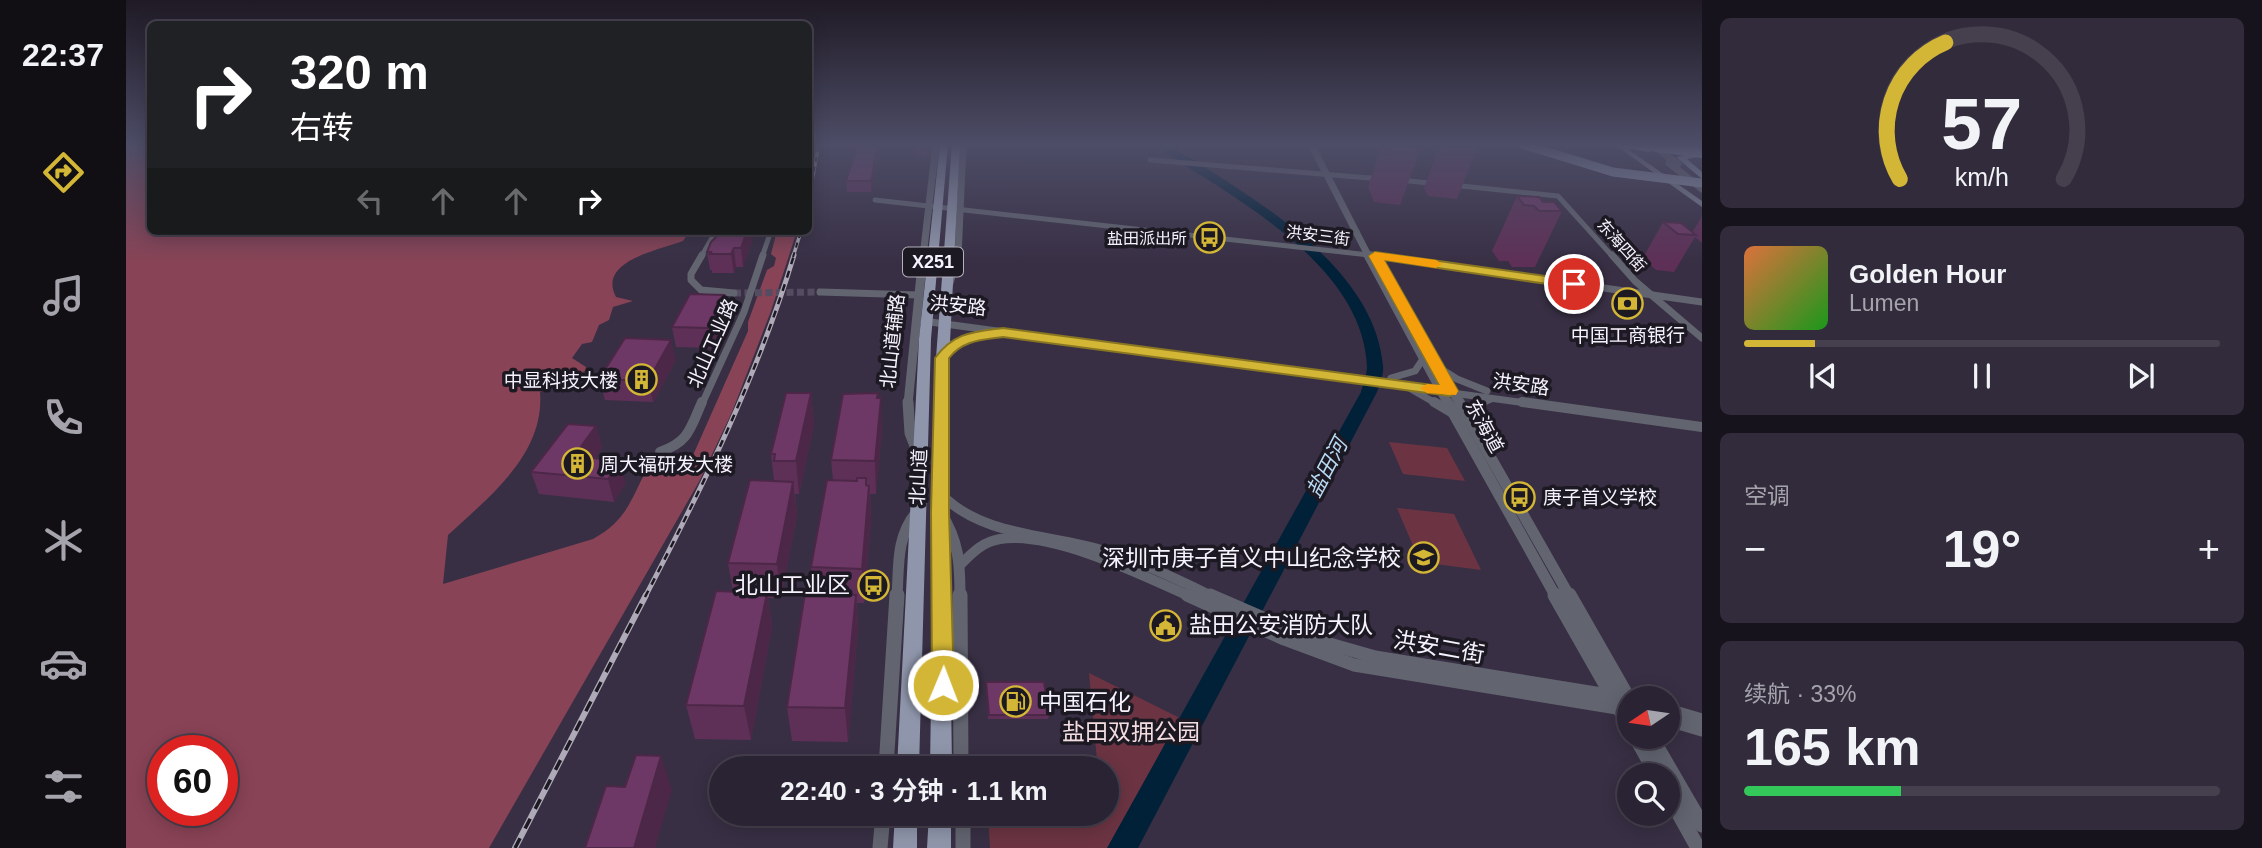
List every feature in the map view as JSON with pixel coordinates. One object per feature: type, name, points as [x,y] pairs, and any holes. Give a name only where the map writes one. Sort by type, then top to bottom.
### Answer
[{"type":"main road","name":"北山道","points":[[908,756],[923,320],[938,184]]},
{"type":"main road","name":"北山道","points":[[941,756],[944,634],[940,512],[942,358],[946,291],[958,184]]},
{"type":"main road","points":[[1678,184],[1702,203]]},
{"type":"main road","points":[[942,358],[951,346],[959,341],[1003,332]]},
{"type":"main road","points":[[905,848],[906,826]]},
{"type":"main road","points":[[939,848],[940,826]]},
{"type":"street","name":"北山道辅路","points":[[923,320],[918,295],[935,204],[935,184]]},
{"type":"street","name":"东海道","points":[[1334,184],[1423,359],[1444,388],[1617,691]]},
{"type":"street","name":"东海四街","points":[[1456,184],[1533,190],[1552,194],[1562,200],[1654,294],[1702,338]]},
{"type":"street","name":"洪安三街","points":[[875,200],[957,206],[1370,253],[1702,300]]},
{"type":"street","name":"北山工业路","points":[[714,235],[691,274],[691,280],[701,290],[734,293]]},
{"type":"street","name":"北山工业路","points":[[660,452],[678,446],[686,439],[744,312],[770,235]]},
{"type":"street","name":"东海道","points":[[1370,253],[1435,363],[1444,388]]},
{"type":"street","points":[[820,292],[918,295]]},
{"type":"street","name":"东海四街","points":[[1654,294],[1702,331]]},
{"type":"street","name":"洪安路","points":[[923,320],[1350,375]]},
{"type":"street","name":"洪安路","points":[[944,323],[1387,380],[1702,427]]},
{"type":"street","points":[[1387,380],[1414,372],[1423,359]]},
{"type":"street","points":[[1435,363],[1454,377],[1487,391]]},
{"type":"street","points":[[1387,380],[1418,392],[1459,416],[1478,403],[1503,399]]},
{"type":"street","name":"洪安路","points":[[1444,388],[1487,391],[1702,422]]},
{"type":"street","name":"洪安二街","points":[[940,491],[953,507],[979,521],[1107,551],[1332,657],[1379,670],[1617,702]]},
{"type":"street","points":[[940,512],[954,534],[960,565],[961,756]]},
{"type":"street","points":[[887,756],[901,540],[905,526],[916,513]]},
{"type":"street","name":"洪安二街","points":[[960,565],[969,553],[986,542],[999,539],[1034,541],[1086,553],[1221,604]]},
{"type":"street","points":[[1680,714],[1702,720]]},
{"type":"street","points":[[1680,724],[1702,730]]},
{"type":"street","points":[[1658,749],[1702,825]]},
{"type":"street","points":[[1680,816],[1698,848]]},
{"type":"street","points":[[880,848],[882,826]]},
{"type":"street","points":[[963,826],[963,848]]},
{"type":"green space","points":[[1389,442],[1447,448],[1465,481],[1403,474]]},
{"type":"green space","points":[[1397,508],[1454,514],[1481,570],[1420,562]]},
{"type":"green space","name":"盐田双拥公园","points":[[1089,673],[1178,717],[1114,848],[990,848],[989,826],[1119,826],[1119,756],[1097,756]]},
{"type":"green space","name":"盐田双拥公园","points":[[985,754],[1017,756],[985,756]]},
{"type":"shaded area","points":[[126,184],[147,184],[147,235],[687,235],[683,241],[633,259],[615,274],[612,285],[616,297],[633,301],[613,307],[609,320],[599,325],[592,342],[582,344],[572,358],[586,367],[585,371],[540,392],[534,435],[524,454],[497,489],[448,535],[443,584],[593,539],[621,517],[647,469],[667,460],[690,462],[748,331],[748,322],[767,270],[774,266],[776,258],[771,254],[776,235],[796,235],[771,311],[732,412],[700,480],[489,848],[126,848]]},
{"type":"building","points":[[1517,196],[1539,197],[1543,202],[1554,202],[1562,211],[1539,211],[1534,206],[1524,205]]},
{"type":"building","points":[[1663,222],[1681,223],[1696,235],[1678,234]]},
{"type":"building","points":[[718,235],[746,235],[741,248],[734,248],[731,254],[710,254],[711,252],[707,252]]},
{"type":"building","points":[[690,294],[724,295],[709,328],[672,327]]},
{"type":"building","points":[[625,338],[671,340],[648,381],[599,379]]},
{"type":"building","points":[[786,393],[811,393],[796,461],[774,461],[775,454],[771,454]]},
{"type":"building","points":[[878,393],[877,398],[881,398],[875,461],[831,460],[843,394]]},
{"type":"building","points":[[568,424],[596,426],[574,456],[620,461],[608,479],[531,472]]},
{"type":"building","points":[[857,478],[866,478],[866,485],[869,486],[862,569],[811,567],[827,480],[857,481]]},
{"type":"building","points":[[750,480],[793,482],[777,564],[728,563]]},
{"type":"building","points":[[716,591],[767,593],[744,706],[686,705]]},
{"type":"building","points":[[805,593],[856,595],[845,708],[787,707]]},
{"type":"building","name":"中国石化","points":[[986,682],[1044,682],[1049,715],[989,715]]},
{"type":"building","points":[[636,755],[661,756],[634,848],[585,848],[606,786],[625,787]]},
{"type":"waterway","name":"盐田河","points":[[1122,848],[1369,392],[1374,376],[1375,366],[1367,329],[1350,295],[1324,264],[1294,235],[1221,184]]},
{"type":"tunnel","points":[[734,293],[820,292]]},
{"type":"railway","points":[[793,257],[800,235]]},
{"type":"railway","points":[[645,597],[728,429],[764,343],[794,255]]},
{"type":"railway","points":[[515,848],[646,595]]},
{"type":"slow traffic","points":[[1427,388],[1450,391],[1375,256],[1436,264]]},
{"type":"place","name":"盐田派出所","points":[[1210,238]]},
{"type":"place","name":"中国工商银行","points":[[1628,304]]},
{"type":"place","name":"中显科技大楼","points":[[641,380]]},
{"type":"place","name":"周大福研发大楼","points":[[577,464]]},
{"type":"place","name":"庚子首义学校","points":[[1520,497]]},
{"type":"place","name":"深圳市庚子首义中山纪念学校","points":[[1424,558]]},
{"type":"place","name":"北山工业区","points":[[873,585]]},
{"type":"place","name":"盐田公安消防大队","points":[[1166,625]]},
{"type":"place","name":"中国石化","points":[[1016,702]]},
{"type":"route","points":[[943,685],[940,512],[942,358],[951,346],[970,337],[1003,332],[1450,391],[1375,256],[1574,284]]}]
